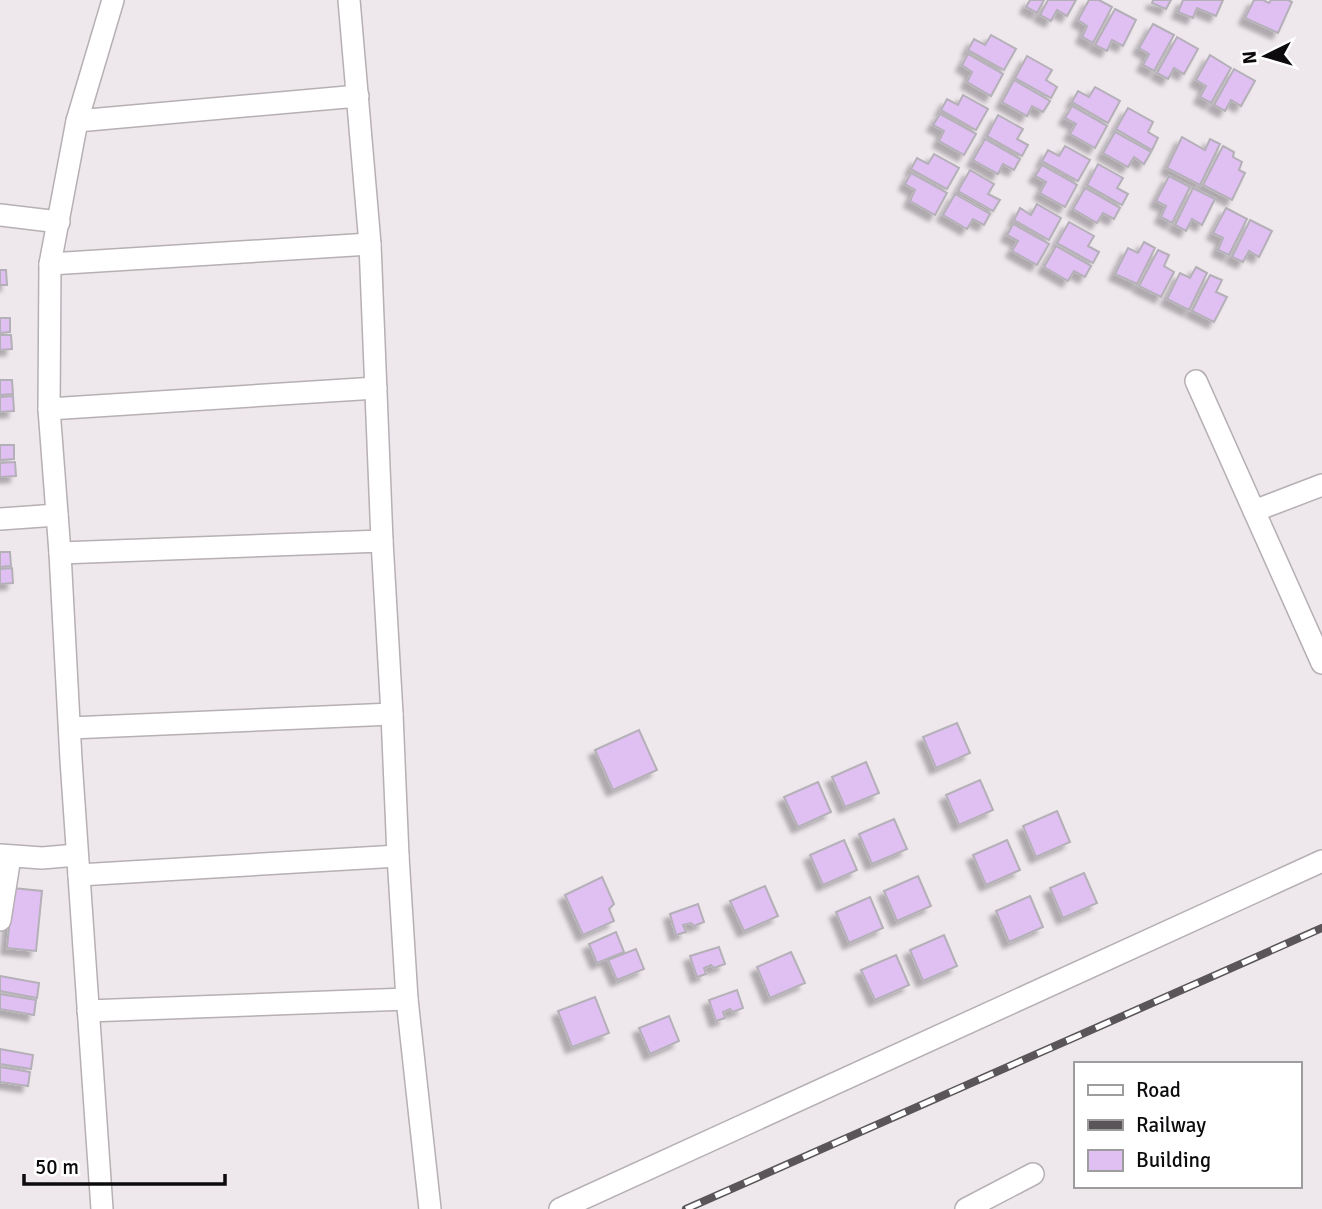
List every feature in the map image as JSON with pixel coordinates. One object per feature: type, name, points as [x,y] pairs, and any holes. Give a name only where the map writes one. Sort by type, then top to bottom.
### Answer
[{"type":"street","points":[[102,1209],[49,408],[50,264],[77,121],[113,0]]},
{"type":"street","points":[[349,0],[370,244],[382,541],[407,999],[430,1209]]},
{"type":"street","points":[[77,121],[358,96]]},
{"type":"street","points":[[0,215],[59,222]]},
{"type":"street","points":[[50,264],[370,244]]},
{"type":"street","points":[[1196,381],[1322,663]]},
{"type":"street","points":[[49,408],[376,388]]},
{"type":"street","points":[[1254,511],[1322,485]]},
{"type":"street","points":[[0,519],[57,515]]},
{"type":"street","points":[[60,553],[382,541]]},
{"type":"street","points":[[70,728],[393,714]]},
{"type":"street","points":[[0,920],[5,856],[42,858],[78,865],[398,856]]},
{"type":"street","points":[[561,1209],[1322,861]]},
{"type":"street","points":[[88,1011],[407,999]]},
{"type":"street","points":[[966,1209],[1033,1174]]},
{"type":"building","points":[[1030,0],[1044,0],[1037,13],[1026,7]]},
{"type":"building","points":[[1048,0],[1076,0],[1067,16],[1057,10],[1051,21],[1040,15]]},
{"type":"building","points":[[1089,0],[1099,0],[1112,7],[1093,43],[1082,37],[1087,26],[1078,20]]},
{"type":"building","points":[[1153,0],[1171,0],[1166,9],[1152,3]]},
{"type":"building","points":[[1183,0],[1223,0],[1216,16],[1197,8],[1193,18],[1178,12]]},
{"type":"building","points":[[1254,0],[1269,3],[1271,0],[1292,2],[1278,33],[1245,18]]},
{"type":"building","points":[[1115,9],[1136,20],[1123,46],[1112,40],[1107,51],[1095,45]]},
{"type":"building","points":[[1153,24],[1174,35],[1154,71],[1143,65],[1149,54],[1139,48]]},
{"type":"building","points":[[991,35],[1016,49],[1004,70],[968,50],[974,39],[985,45]]},
{"type":"building","points":[[1177,37],[1198,49],[1184,74],[1174,68],[1168,79],[1157,73]]},
{"type":"building","points":[[968,54],[1003,74],[991,96],[967,82],[972,72],[962,65]]},
{"type":"building","points":[[1210,55],[1231,68],[1211,103],[1200,97],[1206,86],[1196,80]]},
{"type":"building","points":[[1027,56],[1052,70],[1046,80],[1057,87],[1051,98],[1015,78]]},
{"type":"building","points":[[1234,69],[1255,81],[1241,106],[1231,100],[1225,111],[1214,105]]},
{"type":"building","points":[[1014,80],[1050,101],[1043,112],[1032,106],[1027,116],[1002,102]]},
{"type":"building","points":[[1095,87],[1120,101],[1108,123],[1072,102],[1078,91],[1089,97]]},
{"type":"building","points":[[963,95],[988,109],[976,130],[941,110],[947,99],[958,105]]},
{"type":"building","points":[[1072,106],[1107,126],[1095,148],[1070,134],[1076,124],[1065,118]]},
{"type":"building","points":[[1128,108],[1153,122],[1148,132],[1158,138],[1152,150],[1116,129]]},
{"type":"building","points":[[940,114],[976,134],[964,155],[939,141],[944,131],[933,125]]},
{"type":"building","points":[[998,115],[1023,129],[1017,139],[1028,145],[1022,156],[987,136]]},
{"type":"building","points":[[1115,132],[1151,152],[1144,164],[1134,157],[1128,167],[1103,153]]},
{"type":"building","points":[[1182,137],[1205,150],[1210,139],[1220,144],[1200,185],[1167,168]]},
{"type":"building","points":[[985,139],[1020,159],[1014,170],[1003,164],[998,174],[973,160]]},
{"type":"building","points":[[1065,146],[1090,160],[1078,181],[1042,161],[1048,150],[1059,156]]},
{"type":"building","points":[[1223,146],[1234,152],[1233,157],[1242,162],[1239,170],[1245,173],[1232,200],[1203,185]]},
{"type":"building","points":[[934,154],[959,168],[947,189],[911,169],[917,158],[928,164]]},
{"type":"building","points":[[1098,164],[1123,178],[1117,188],[1128,194],[1122,205],[1087,185]]},
{"type":"building","points":[[1042,165],[1077,185],[1065,207],[1040,193],[1046,182],[1035,176]]},
{"type":"building","points":[[970,170],[994,184],[988,194],[1000,200],[993,211],[958,191]]},
{"type":"building","points":[[911,173],[947,193],[935,215],[910,201],[915,190],[905,184]]},
{"type":"building","points":[[1169,176],[1190,187],[1172,223],[1161,217],[1166,206],[1156,201]]},
{"type":"building","points":[[1085,188],[1120,208],[1114,219],[1103,213],[1097,223],[1073,209]]},
{"type":"building","points":[[1193,188],[1215,199],[1202,225],[1192,219],[1186,231],[1175,225]]},
{"type":"building","points":[[955,194],[990,214],[984,225],[973,219],[967,229],[943,215]]},
{"type":"building","points":[[1037,204],[1061,218],[1049,240],[1014,220],[1020,208],[1031,215]]},
{"type":"building","points":[[1226,208],[1247,219],[1229,255],[1218,250],[1223,238],[1213,233]]},
{"type":"building","points":[[1250,220],[1272,231],[1259,257],[1249,251],[1243,262],[1232,257]]},
{"type":"building","points":[[1069,222],[1094,236],[1088,246],[1099,252],[1093,263],[1057,243]]},
{"type":"building","points":[[1013,224],[1049,244],[1037,265],[1012,251],[1018,241],[1007,235]]},
{"type":"building","points":[[1144,242],[1155,248],[1137,284],[1115,274],[1128,248],[1138,253]]},
{"type":"building","points":[[1056,246],[1091,266],[1085,277],[1074,271],[1068,281],[1044,267]]},
{"type":"building","points":[[1158,250],[1169,255],[1164,266],[1174,272],[1161,297],[1139,286]]},
{"type":"building","points":[[1196,267],[1207,273],[1189,310],[1167,299],[1180,273],[1190,278]]},
{"type":"building","points":[[0,270],[6,270],[7,285],[0,285]]},
{"type":"building","points":[[1210,275],[1222,280],[1216,292],[1227,297],[1214,322],[1192,311]]},
{"type":"building","points":[[0,318],[10,318],[10,332],[0,333]]},
{"type":"building","points":[[0,335],[11,335],[12,349],[0,350]]},
{"type":"building","points":[[0,380],[12,380],[13,394],[0,395]]},
{"type":"building","points":[[13,396],[14,411],[0,412],[0,397]]},
{"type":"building","points":[[0,445],[14,445],[14,459],[0,460]]},
{"type":"building","points":[[15,462],[16,476],[0,477],[0,463]]},
{"type":"building","points":[[0,552],[10,552],[11,566],[0,567]]},
{"type":"building","points":[[12,568],[13,583],[0,584],[0,569]]},
{"type":"building","points":[[957,723],[970,753],[936,768],[923,737]]},
{"type":"building","points":[[639,730],[657,770],[613,790],[595,750]]},
{"type":"building","points":[[866,762],[879,793],[845,807],[832,777]]},
{"type":"building","points":[[980,780],[993,810],[959,825],[946,795]]},
{"type":"building","points":[[818,782],[831,812],[798,827],[784,797]]},
{"type":"building","points":[[1057,811],[1070,842],[1036,857],[1023,826]]},
{"type":"building","points":[[894,819],[907,849],[872,864],[859,834]]},
{"type":"building","points":[[844,840],[857,870],[823,885],[810,855]]},
{"type":"building","points":[[1007,840],[1020,870],[986,885],[973,855]]},
{"type":"building","points":[[1084,873],[1097,903],[1063,918],[1050,888]]},
{"type":"building","points":[[918,876],[931,906],[897,921],[884,891]]},
{"type":"building","points":[[602,877],[614,904],[609,909],[614,921],[583,935],[565,895]]},
{"type":"building","points":[[765,886],[778,916],[744,931],[730,901]]},
{"type":"building","points":[[13,888],[42,891],[36,951],[7,948]]},
{"type":"building","points":[[1030,896],[1043,927],[1009,942],[996,911]]},
{"type":"building","points":[[870,897],[883,928],[849,943],[836,912]]},
{"type":"building","points":[[698,904],[704,922],[694,926],[691,923],[683,925],[686,932],[676,935],[670,914]]},
{"type":"building","points":[[616,932],[624,952],[597,963],[589,944]]},
{"type":"building","points":[[944,935],[957,966],[923,981],[910,950]]},
{"type":"building","points":[[719,947],[725,964],[704,968],[706,974],[697,977],[690,956]]},
{"type":"building","points":[[636,949],[644,969],[617,980],[608,960]]},
{"type":"building","points":[[791,952],[805,983],[770,998],[757,967]]},
{"type":"building","points":[[896,955],[909,985],[875,1000],[861,970]]},
{"type":"building","points":[[0,976],[39,983],[37,998],[0,991]]},
{"type":"building","points":[[737,990],[743,1008],[723,1012],[725,1018],[716,1021],[709,1000]]},
{"type":"building","points":[[0,994],[36,1000],[34,1015],[0,1009]]},
{"type":"building","points":[[595,997],[609,1033],[572,1047],[558,1011]]},
{"type":"building","points":[[669,1016],[679,1041],[650,1054],[639,1028]]},
{"type":"building","points":[[0,1049],[33,1055],[31,1069],[0,1064]]},
{"type":"building","points":[[0,1067],[30,1072],[28,1086],[0,1082]]},
{"type":"railway","points":[[686,1209],[1322,928]]}]
